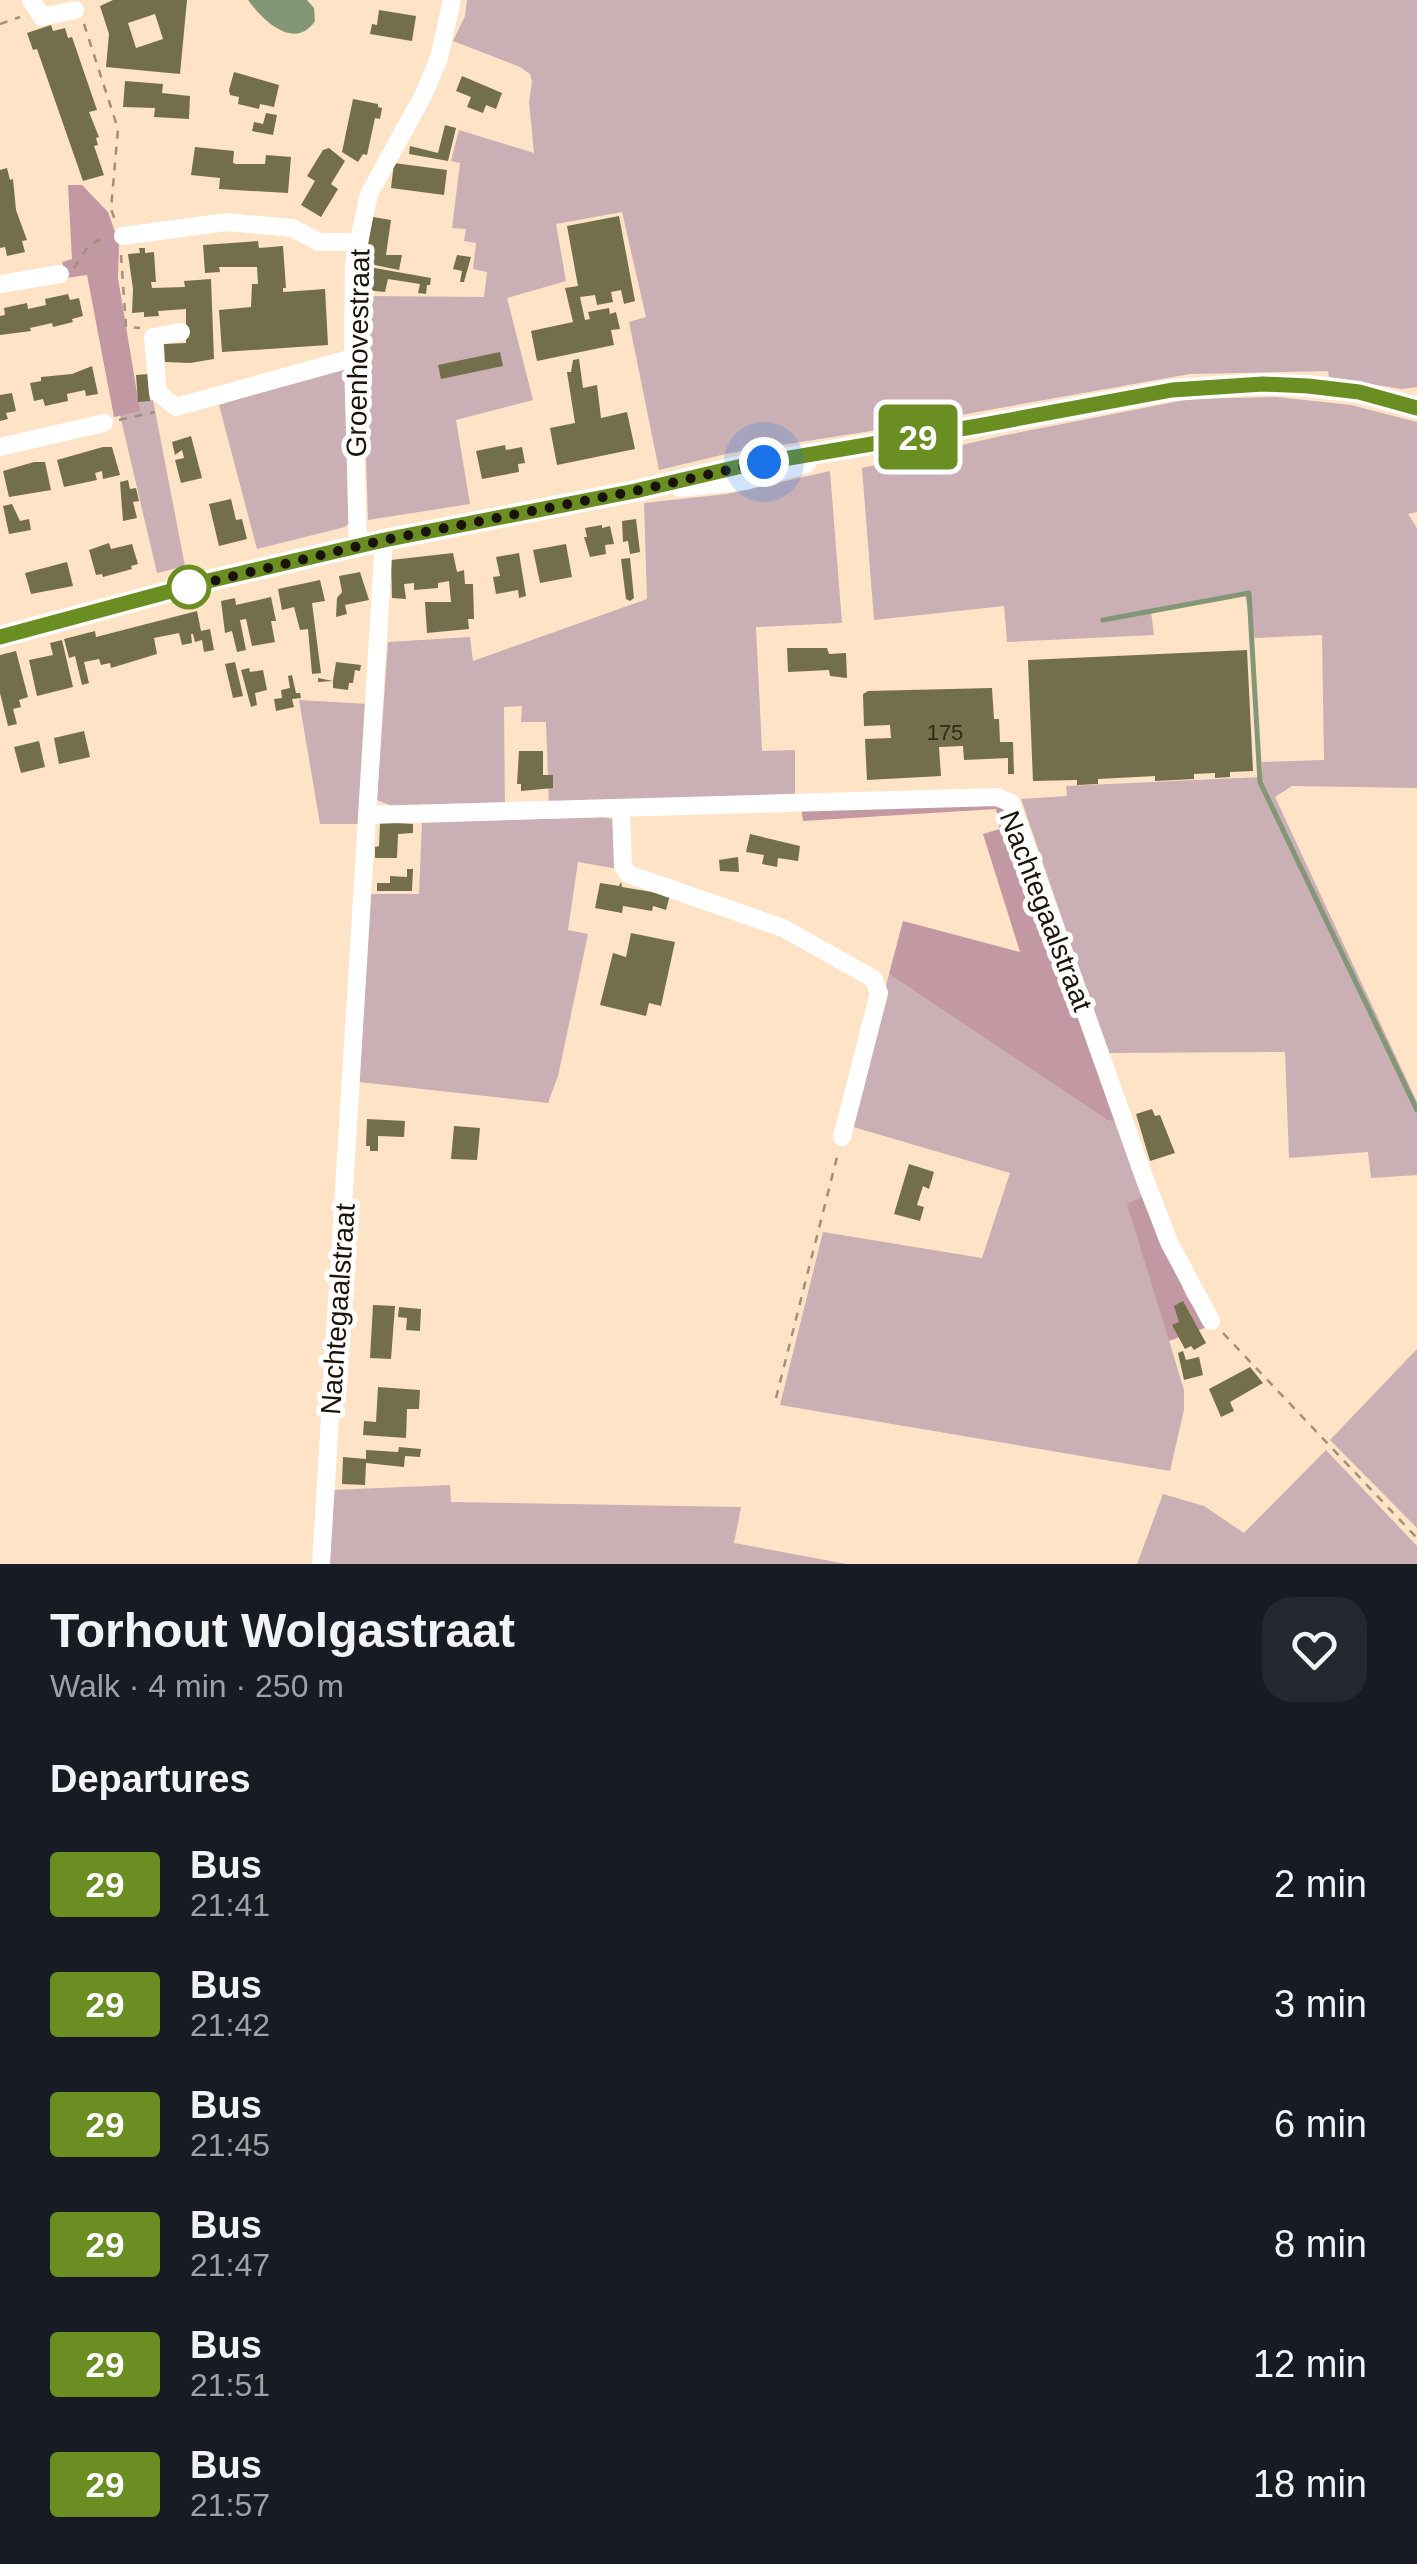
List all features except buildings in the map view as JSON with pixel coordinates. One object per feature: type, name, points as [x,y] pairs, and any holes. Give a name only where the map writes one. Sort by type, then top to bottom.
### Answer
[{"type":"street","name":"Groenhovestraat","points":[[358,546],[352,358],[354,263],[369,194],[424,94],[438,58],[452,0]]},
{"type":"street","points":[[33,6],[42,17],[75,10]]},
{"type":"street","points":[[123,236],[227,222],[292,228],[319,242],[358,242]]},
{"type":"street","points":[[0,284],[60,274]]},
{"type":"street","points":[[182,332],[153,337],[158,393],[176,407],[352,358]]},
{"type":"street","points":[[0,637],[212,580],[384,540],[635,491],[744,481],[787,472],[844,450],[1172,390],[1263,384],[1342,390],[1417,407]]},
{"type":"street","points":[[0,447],[104,423]]},
{"type":"street","name":"Nachtegaalstraat","points":[[321,1564],[384,540]]},
{"type":"street","name":"Nachtegaalstraat","points":[[368,815],[997,797],[1011,803],[1145,1180],[1169,1242],[1211,1321]]},
{"type":"street","points":[[621,810],[624,866],[628,874],[783,928],[874,979],[879,993],[842,1138]]},
{"type":"path","points":[[0,24],[33,6]]},
{"type":"path","points":[[75,10],[84,23],[118,129],[111,209],[123,236],[120,243],[126,328],[144,328],[153,337]]},
{"type":"path","points":[[60,274],[75,268],[89,245],[106,236],[123,236]]},
{"type":"path","points":[[104,423],[176,407]]},
{"type":"path","points":[[776,1398],[842,1138]]},
{"type":"path","points":[[1211,1321],[1417,1538]]},
{"type":"shaded area","points":[[248,0],[307,0],[314,8],[315,21],[307,30],[289,33],[271,24]]},
{"type":"shaded area","points":[[467,0],[1417,0],[1417,387],[1402,389],[1329,377],[1328,371],[1190,374],[730,453],[659,470],[629,322],[646,317],[622,212],[556,224],[566,281],[507,298],[533,400],[456,420],[470,504],[368,520],[361,296],[484,297],[487,272],[473,269],[476,243],[464,241],[466,229],[452,228],[460,163],[451,161],[459,130],[534,153],[530,74],[453,41],[465,16]]},
{"type":"shaded area","points":[[68,185],[82,185],[108,212],[119,243],[118,278],[140,411],[114,417],[87,275],[66,278],[62,262],[72,259]]},
{"type":"shaded area","points":[[343,366],[347,373],[350,522],[345,527],[257,549],[219,405]]},
{"type":"shaded area","points":[[1277,397],[1351,405],[1417,422],[1417,512],[1408,514],[1417,528],[1417,788],[1292,786],[1275,797],[1417,1102],[1417,1175],[1371,1178],[1368,1152],[1289,1158],[1285,1052],[1108,1053],[1021,799],[1067,796],[1066,786],[1262,777],[1262,762],[1324,760],[1322,635],[1255,638],[1245,596],[1151,612],[1154,635],[1007,642],[1004,606],[874,620],[862,468],[1190,399]]},
{"type":"shaded area","points":[[138,400],[153,400],[185,566],[157,573],[120,415],[139,411]]},
{"type":"shaded area","points":[[830,471],[842,623],[756,627],[762,751],[795,750],[795,798],[549,806],[546,722],[521,722],[522,706],[504,707],[505,809],[392,806],[377,800],[388,642],[470,637],[473,661],[647,599],[644,503],[727,494]]},
{"type":"shaded area","points":[[299,700],[368,704],[362,824],[320,824]]},
{"type":"shaded area","points":[[1004,798],[1120,1123],[1107,1120],[889,974],[903,921],[1020,952],[983,834],[1000,829],[996,809],[803,821],[801,806]]},
{"type":"shaded area","points":[[613,819],[618,869],[578,862],[568,930],[588,934],[558,1076],[548,1103],[359,1082],[370,894],[419,894],[422,823]]},
{"type":"shaded area","points":[[889,974],[1107,1120],[1120,1123],[1142,1197],[1128,1205],[1184,1390],[1184,1410],[1170,1471],[780,1405],[823,1232],[982,1258],[1010,1173],[850,1126]]},
{"type":"shaded area","points":[[1142,1197],[1187,1297],[1207,1327],[1169,1341],[1127,1204]]},
{"type":"shaded area","points":[[1417,1349],[1417,1528],[1330,1440]]},
{"type":"shaded area","points":[[1326,1450],[1417,1546],[1417,1564],[1137,1564],[1163,1494],[1204,1506],[1244,1533]]},
{"type":"shaded area","points":[[450,1485],[451,1502],[741,1507],[734,1543],[847,1564],[328,1564],[333,1490]]},
{"type":"waterway","points":[[1103,620],[1249,593],[1260,782],[1417,1110]]},
{"type":"bus line","name":"29","points":[[0,637],[212,580],[384,540],[742,466],[1172,390],[1263,384],[1308,386],[1359,392],[1417,408]]},
{"type":"route","points":[[189,587],[176,590],[384,540],[764,462]]}]
